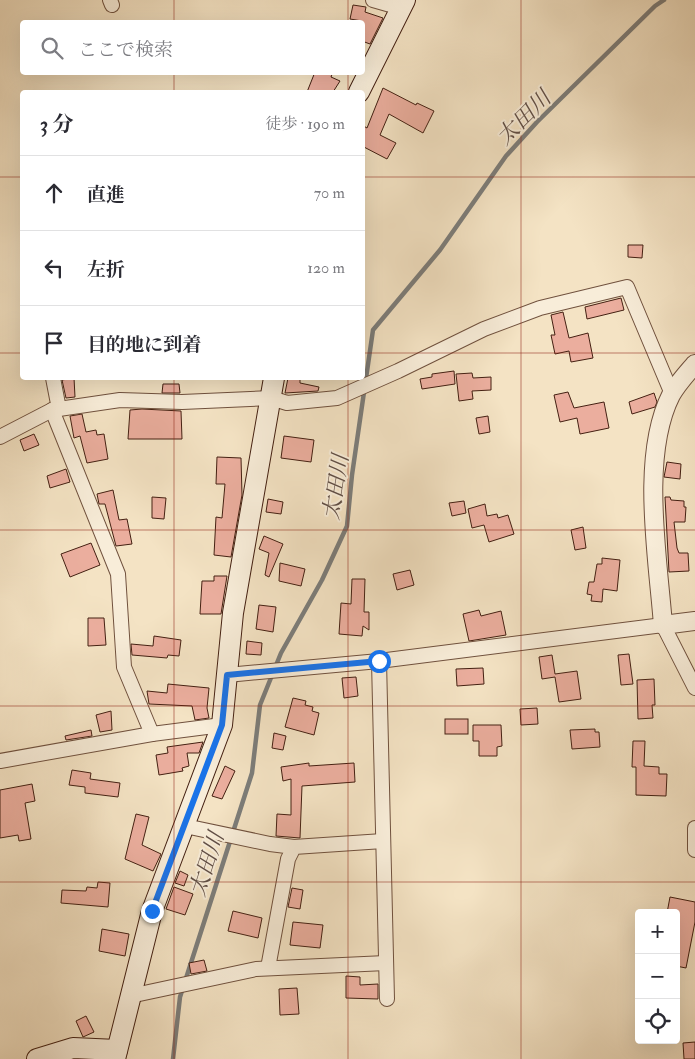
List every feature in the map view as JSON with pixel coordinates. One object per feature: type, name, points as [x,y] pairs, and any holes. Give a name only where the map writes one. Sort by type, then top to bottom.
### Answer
[{"type":"main road","points":[[360,90],[403,4]]},
{"type":"main road","points":[[37,1059],[73,1048],[116,1054],[152,911],[222,725],[233,613],[274,380]]},
{"type":"street","points":[[373,0],[403,4]]},
{"type":"street","points":[[0,437],[56,409],[120,400],[182,402],[271,398],[287,403],[337,398],[398,372],[484,329],[540,308],[627,287],[672,394]]},
{"type":"street","points":[[695,364],[672,394],[657,438],[653,519],[664,625],[695,688]]},
{"type":"street","points":[[53,380],[56,409],[118,574],[124,668],[152,734]]},
{"type":"street","points":[[227,675],[379,661],[695,621]]},
{"type":"street","points":[[379,661],[387,998]]},
{"type":"street","points":[[0,762],[152,734],[222,725]]},
{"type":"street","points":[[185,826],[270,844],[294,847],[383,841]]},
{"type":"street","points":[[695,828],[695,850]]},
{"type":"street","points":[[268,968],[288,859],[294,847]]},
{"type":"street","points":[[130,996],[256,968],[386,963]]},
{"type":"building","points":[[353,5],[366,7],[365,12],[383,18],[370,44],[365,42],[365,20],[350,19]]},
{"type":"building","points":[[314,75],[332,75],[331,77],[340,81],[334,90],[308,90]]},
{"type":"building","points":[[383,88],[416,105],[417,103],[434,111],[423,133],[389,114],[380,135],[396,143],[387,159],[365,148],[365,127],[367,128]]},
{"type":"building","points":[[628,245],[643,245],[642,258],[628,257]]},
{"type":"building","points":[[621,298],[624,310],[587,319],[585,307]]},
{"type":"building","points":[[563,312],[569,338],[588,333],[593,358],[571,362],[569,351],[555,354],[551,335],[555,335],[551,315]]},
{"type":"building","points":[[454,371],[455,384],[422,389],[420,379],[432,377],[432,374]]},
{"type":"building","points":[[472,373],[473,378],[491,377],[491,390],[472,391],[473,399],[459,401],[456,374]]},
{"type":"building","points":[[62,380],[74,380],[75,397],[66,398]]},
{"type":"building","points":[[288,380],[300,380],[300,383],[319,387],[318,391],[285,393]]},
{"type":"building","points":[[163,384],[179,384],[180,393],[162,393]]},
{"type":"building","points":[[568,392],[574,408],[604,402],[609,428],[580,434],[577,418],[560,422],[554,395]]},
{"type":"building","points":[[654,393],[657,402],[655,407],[632,414],[629,402]]},
{"type":"building","points":[[130,410],[181,411],[182,439],[128,439]]},
{"type":"building","points":[[82,414],[86,432],[96,430],[97,435],[104,434],[108,459],[87,463],[80,436],[74,438],[70,416]]},
{"type":"building","points":[[488,416],[490,432],[479,434],[476,418]]},
{"type":"building","points":[[34,434],[39,445],[24,451],[20,440]]},
{"type":"building","points":[[284,436],[314,440],[311,462],[281,458]]},
{"type":"building","points":[[217,457],[241,458],[242,495],[231,557],[214,555],[216,517],[222,518],[225,484],[216,484]]},
{"type":"building","points":[[667,462],[681,464],[680,479],[664,477]]},
{"type":"building","points":[[66,469],[70,482],[50,488],[47,476]]},
{"type":"building","points":[[113,490],[119,520],[127,519],[132,544],[116,546],[105,504],[99,504],[97,494]]},
{"type":"building","points":[[152,497],[166,498],[164,519],[152,518]]},
{"type":"building","points":[[665,497],[670,497],[671,500],[684,501],[684,507],[686,507],[685,522],[674,522],[677,548],[679,553],[688,553],[689,571],[669,572]]},
{"type":"building","points":[[268,499],[283,502],[281,514],[266,512]]},
{"type":"building","points":[[464,501],[466,513],[452,516],[449,503]]},
{"type":"building","points":[[485,504],[487,516],[497,514],[498,518],[508,515],[514,534],[489,542],[484,525],[472,528],[468,509]]},
{"type":"building","points":[[583,527],[586,548],[575,550],[571,530]]},
{"type":"building","points":[[264,536],[283,544],[269,577],[265,575],[269,553],[259,549]]},
{"type":"building","points":[[91,543],[100,565],[70,577],[61,554]]},
{"type":"building","points":[[602,558],[620,560],[617,591],[603,589],[602,602],[591,601],[592,595],[587,594],[589,582],[594,582],[597,564],[602,564]]},
{"type":"building","points":[[280,563],[305,569],[301,586],[279,581]]},
{"type":"building","points":[[410,570],[414,585],[397,590],[393,574]]},
{"type":"building","points":[[214,576],[227,576],[221,614],[200,614],[202,581],[214,581]]},
{"type":"building","points":[[352,579],[365,579],[364,612],[369,612],[369,630],[363,626],[362,636],[339,634],[341,603],[351,604]]},
{"type":"building","points":[[259,605],[276,607],[273,632],[256,629]]},
{"type":"building","points":[[479,610],[481,616],[501,611],[506,635],[469,641],[463,614]]},
{"type":"building","points":[[88,618],[104,618],[106,645],[88,646]]},
{"type":"building","points":[[154,636],[181,640],[179,656],[168,655],[167,658],[132,655],[131,644],[153,646]]},
{"type":"building","points":[[247,641],[262,643],[261,655],[246,654]]},
{"type":"building","points":[[629,654],[633,684],[621,685],[618,655]]},
{"type":"building","points":[[552,655],[555,674],[577,671],[581,699],[559,702],[555,677],[542,679],[539,657]]},
{"type":"building","points":[[483,668],[484,684],[457,686],[456,669]]},
{"type":"building","points":[[356,677],[358,696],[344,698],[342,678]]},
{"type":"building","points":[[654,679],[655,705],[652,705],[653,718],[638,719],[637,680]]},
{"type":"building","points":[[168,684],[209,688],[207,708],[209,718],[195,720],[192,706],[149,704],[147,691],[167,693]]},
{"type":"building","points":[[293,698],[306,701],[305,705],[313,707],[312,711],[319,713],[314,735],[285,727]]},
{"type":"building","points":[[537,708],[538,724],[521,725],[520,709]]},
{"type":"building","points":[[111,711],[112,730],[100,732],[96,715]]},
{"type":"building","points":[[445,719],[468,719],[468,734],[445,734]]},
{"type":"building","points":[[473,725],[501,725],[502,746],[497,747],[497,756],[479,756],[479,741],[473,741]]},
{"type":"building","points":[[595,729],[595,732],[599,732],[600,747],[572,749],[570,730]]},
{"type":"building","points":[[91,730],[92,736],[66,740],[65,736]]},
{"type":"building","points":[[274,733],[286,736],[283,750],[272,748]]},
{"type":"building","points":[[633,741],[645,741],[644,766],[659,767],[659,774],[667,774],[666,796],[636,795],[636,767],[632,767]]},
{"type":"building","points":[[203,742],[199,753],[187,753],[189,766],[182,768],[183,771],[159,775],[156,755],[168,753],[167,747]]},
{"type":"building","points":[[309,763],[309,766],[354,763],[355,782],[302,786],[300,838],[276,836],[277,814],[291,815],[291,779],[283,781],[281,767]]},
{"type":"building","points":[[225,766],[235,771],[222,799],[212,796]]},
{"type":"building","points":[[72,770],[91,773],[90,779],[120,783],[118,797],[85,793],[85,787],[69,785]]},
{"type":"building","points":[[32,784],[35,801],[25,803],[31,839],[19,841],[18,835],[0,838],[0,790]]},
{"type":"building","points":[[136,814],[149,817],[142,845],[161,854],[153,871],[125,859]]},
{"type":"building","points":[[180,871],[188,875],[184,886],[175,883]]},
{"type":"building","points":[[98,882],[110,883],[108,907],[61,903],[62,890],[86,891],[87,887],[97,888]]},
{"type":"building","points":[[174,887],[193,894],[185,915],[166,909]]},
{"type":"building","points":[[292,888],[303,890],[300,909],[288,907]]},
{"type":"building","points":[[670,897],[695,902],[695,922],[686,968],[680,967],[680,909],[668,909]]},
{"type":"building","points":[[233,911],[262,918],[258,938],[228,931]]},
{"type":"building","points":[[293,922],[323,925],[320,948],[290,945]]},
{"type":"building","points":[[102,929],[129,934],[125,956],[99,951]]},
{"type":"building","points":[[204,960],[207,971],[191,974],[189,963]]},
{"type":"building","points":[[346,976],[360,977],[360,985],[378,984],[378,999],[346,998]]},
{"type":"building","points":[[297,988],[299,1014],[280,1015],[279,989]]},
{"type":"building","points":[[86,1016],[94,1032],[83,1037],[76,1021]]},
{"type":"building","points":[[695,1042],[695,1059],[684,1059],[683,1043]]},
{"type":"waterway","name":"太田川","points":[[173,1059],[180,997],[252,773],[260,705],[281,653],[322,580],[347,526],[352,475],[373,330],[440,250],[506,156],[537,122],[655,6],[664,0]]},
{"type":"route","points":[[152,911],[188,820],[222,725],[227,675],[379,661]]}]
